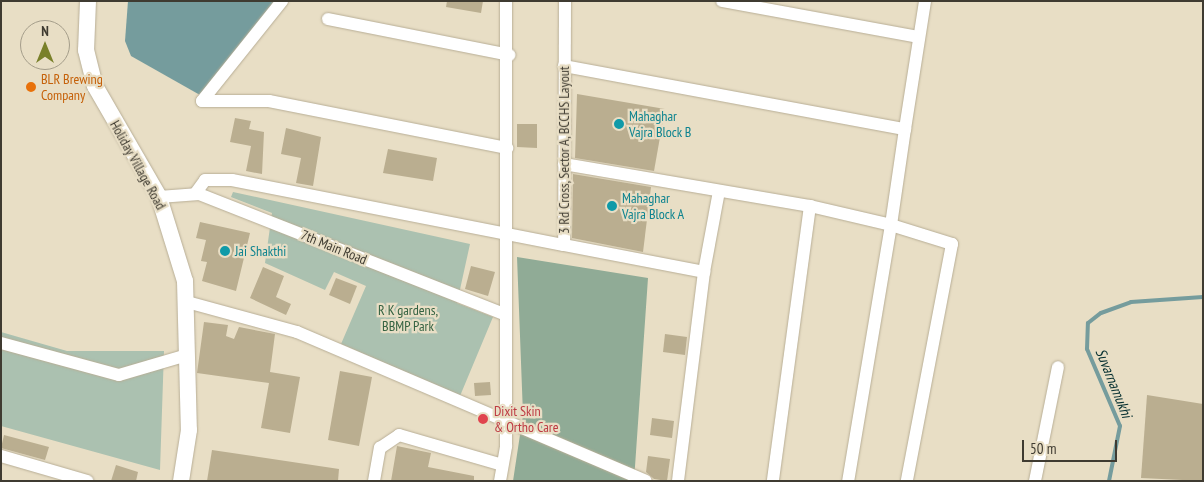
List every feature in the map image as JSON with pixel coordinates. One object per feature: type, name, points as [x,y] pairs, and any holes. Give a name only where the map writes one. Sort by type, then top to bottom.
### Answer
[{"type":"street","name":"Holiday Village Road","points":[[88,1],[86,50],[95,86],[159,197],[176,242],[187,302],[189,430],[181,481]]},
{"type":"street","points":[[282,1],[202,101],[269,101],[507,148]]},
{"type":"street","points":[[500,481],[506,420],[506,232],[509,55],[506,1]]},
{"type":"street","name":"3 Rd Cross, Sector A, BCCHS Layout","points":[[565,1],[564,245],[704,272]]},
{"type":"street","points":[[722,1],[920,37]]},
{"type":"street","points":[[848,481],[891,225],[925,1]]},
{"type":"street","points":[[328,19],[509,55]]},
{"type":"street","points":[[564,66],[905,129]]},
{"type":"street","points":[[564,164],[810,206],[891,225],[952,244],[907,481]]},
{"type":"street","points":[[195,194],[205,180],[232,180],[506,232],[564,245]]},
{"type":"street","points":[[678,481],[704,272],[719,190]]},
{"type":"street","name":"7th Main Road","points":[[159,197],[195,194],[506,315]]},
{"type":"street","points":[[773,481],[810,206]]},
{"type":"street","points":[[187,302],[297,332],[646,481]]},
{"type":"street","points":[[1,343],[119,375],[187,355]]},
{"type":"street","points":[[1035,481],[1058,367]]},
{"type":"street","points":[[374,481],[380,448],[399,434],[502,465]]},
{"type":"street","points":[[1,456],[88,481]]},
{"type":"green space","name":"R K gardens, BBMP Park","points":[[233,192],[470,244],[457,303],[493,317],[460,396],[341,344],[366,286],[334,272],[325,290],[265,263],[272,213],[231,197]]},
{"type":"green space","points":[[517,257],[648,278],[634,481],[513,481],[523,415]]},
{"type":"green space","points":[[1,332],[67,351],[164,351],[160,470],[1,426]]},
{"type":"water","points":[[128,1],[277,1],[200,95],[131,56],[125,41]]},
{"type":"building","points":[[447,1],[483,1],[481,13],[446,7]]},
{"type":"building","name":"Mahaghar Vajra Block B","points":[[577,94],[665,109],[654,171],[575,158]]},
{"type":"building","points":[[235,118],[251,121],[249,129],[264,132],[262,174],[246,171],[251,146],[230,142]]},
{"type":"building","points":[[517,124],[537,124],[537,148],[517,147]]},
{"type":"building","points":[[286,128],[321,137],[313,186],[296,183],[301,158],[281,154]]},
{"type":"building","points":[[388,149],[437,158],[433,181],[383,173]]},
{"type":"building","name":"Mahaghar Vajra Block A","points":[[573,174],[651,187],[643,252],[572,238]]},
{"type":"building","name":"Jai Shakthi","points":[[200,222],[250,233],[236,291],[202,281],[207,262],[201,261],[206,240],[196,238]]},
{"type":"building","points":[[471,266],[495,272],[488,296],[465,289]]},
{"type":"building","points":[[263,267],[284,276],[276,297],[291,304],[286,315],[250,298]]},
{"type":"building","points":[[336,278],[357,286],[350,304],[329,295]]},
{"type":"building","points":[[204,322],[228,325],[226,336],[234,339],[239,327],[275,334],[270,372],[300,377],[290,433],[261,428],[269,383],[197,373]]},
{"type":"building","points":[[665,334],[687,337],[685,355],[663,352]]},
{"type":"building","points":[[340,371],[372,377],[359,446],[328,440]]},
{"type":"building","points":[[490,382],[491,395],[475,396],[474,383]]},
{"type":"building","points":[[1147,395],[1203,404],[1203,481],[1141,478]]},
{"type":"building","points":[[652,418],[674,421],[672,438],[650,435]]},
{"type":"building","points":[[4,435],[49,447],[45,460],[1,448]]},
{"type":"building","points":[[397,446],[431,453],[428,467],[474,476],[474,481],[391,481]]},
{"type":"building","points":[[212,450],[339,469],[338,481],[207,481]]},
{"type":"building","points":[[648,456],[670,459],[667,481],[654,479],[646,472]]},
{"type":"building","points":[[116,465],[138,472],[136,481],[111,481]]},
{"type":"waterway","name":"Suvarnamukhi","points":[[1109,481],[1120,426],[1087,349],[1088,323],[1101,313],[1131,302],[1203,297]]},
{"type":"place","name":"BLR Brewing Company","points":[[31,87]]},
{"type":"place","name":"Mahaghar Vajra Block B","points":[[619,124]]},
{"type":"place","name":"Mahaghar Vajra Block A","points":[[612,206]]},
{"type":"place","name":"Jai Shakthi","points":[[225,251]]},
{"type":"place","name":"Dixit Skin & Ortho Care","points":[[483,419]]}]
